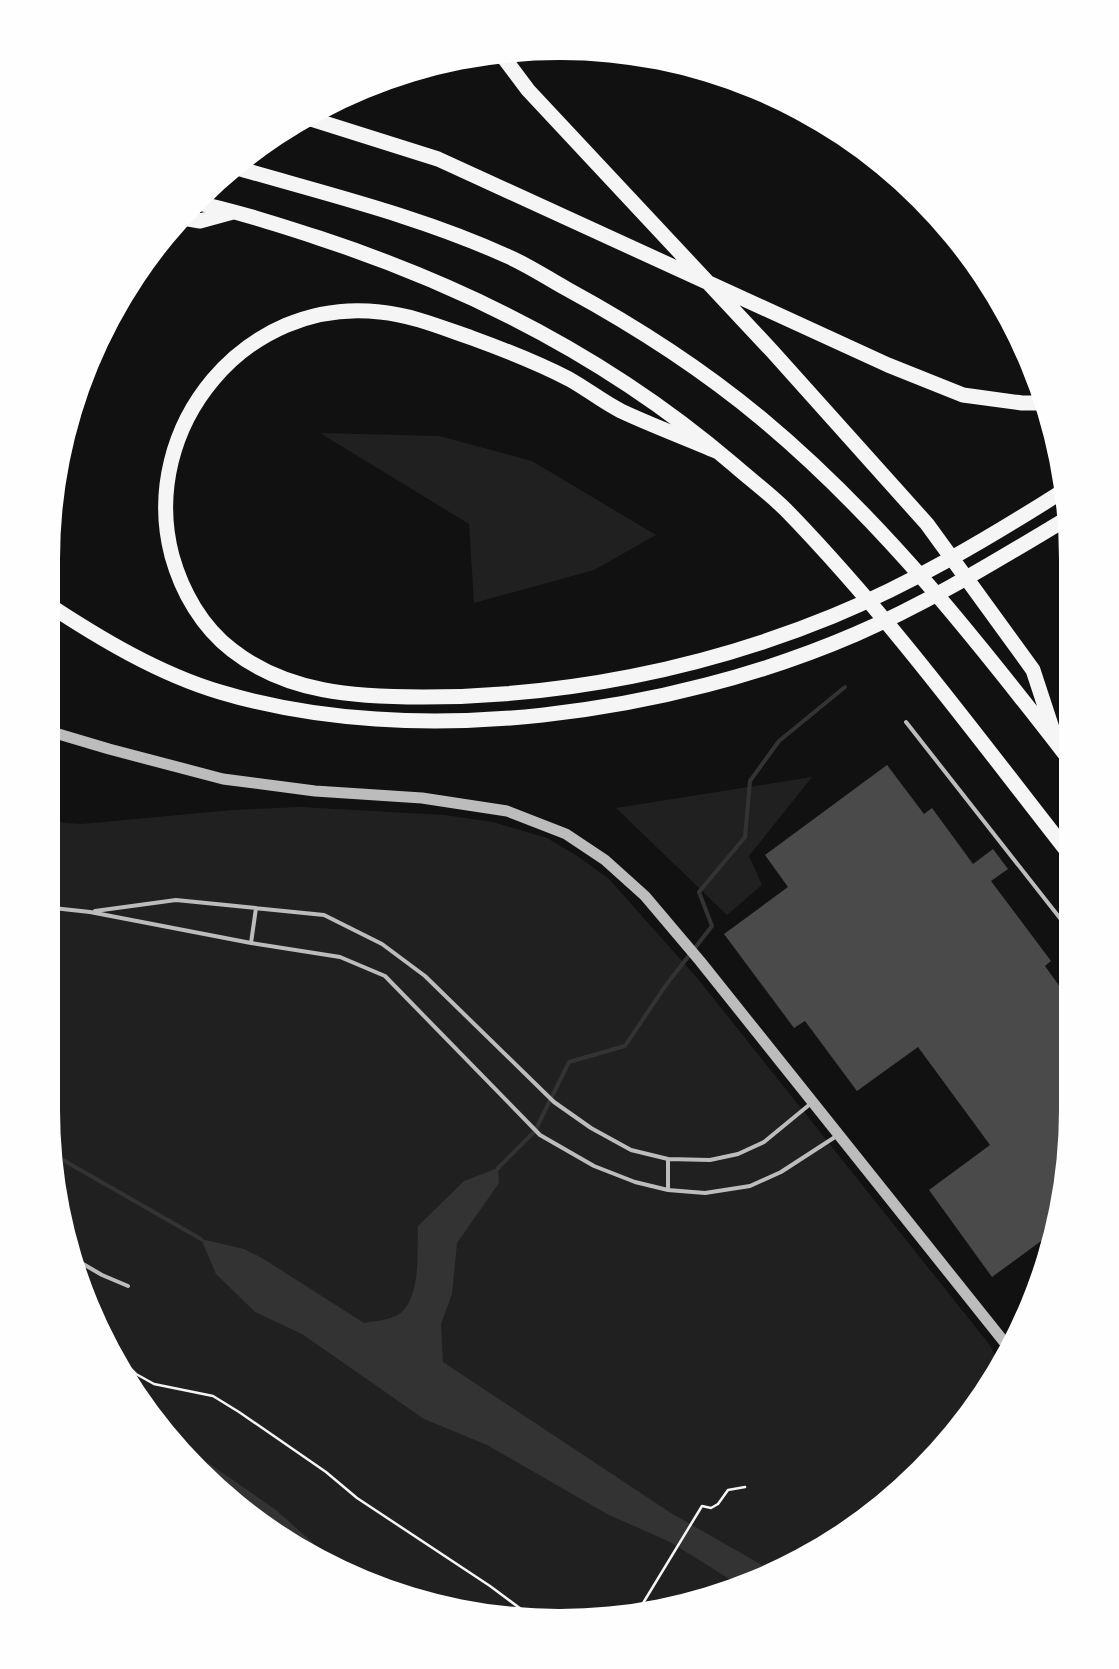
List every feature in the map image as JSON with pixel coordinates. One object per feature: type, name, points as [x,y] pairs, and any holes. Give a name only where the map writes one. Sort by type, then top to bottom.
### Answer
[{"type":"highway","points":[[508,63],[528,90],[927,524],[1032,670],[1057,744]]},
{"type":"highway","points":[[320,122],[438,159],[888,365],[962,395],[1033,403]]},
{"type":"highway","points":[[245,171],[414,218],[509,257],[600,307],[682,359],[762,419],[842,492],[984,649],[1059,747]]},
{"type":"highway","points":[[207,205],[236,211],[387,260],[503,311],[589,359],[661,406],[782,507],[842,571],[1059,841]]},
{"type":"highway","points":[[193,220],[236,211]]},
{"type":"highway","points":[[718,452],[617,409],[568,379],[514,354],[421,320],[379,311],[315,316],[284,326],[234,358],[212,378],[190,410],[173,450],[168,474],[168,541],[178,577],[206,624],[229,648],[276,677],[334,692],[466,697],[633,676],[766,642],[901,585],[1055,496]]},
{"type":"highway","points":[[60,612],[126,651],[218,692],[271,706],[390,720],[550,714],[609,706],[786,661],[912,608],[1058,524]]},
{"type":"street","points":[[60,735],[223,778],[316,791],[422,798],[507,811],[566,834],[605,860],[646,896],[1002,1339]]},
{"type":"lane","points":[[906,722],[1059,917]]},
{"type":"lane","points":[[90,912],[176,900],[324,914],[382,944],[425,976],[554,1102],[631,1150],[668,1160],[710,1160],[738,1154],[764,1142],[813,1102]]},
{"type":"lane","points":[[251,944],[256,908]]},
{"type":"lane","points":[[60,909],[340,957],[385,976],[540,1134],[594,1166],[635,1182],[705,1193],[750,1186],[839,1135]]},
{"type":"lane","points":[[668,1160],[668,1190]]},
{"type":"lane","points":[[86,1265],[128,1286]]},
{"type":"path","points":[[136,1374],[154,1384],[213,1396],[518,1607]]},
{"type":"path","points":[[644,1601],[702,1506],[711,1508],[728,1490],[745,1486]]},
{"type":"shaded area","points":[[320,433],[439,436],[532,461],[656,535],[594,570],[474,603],[469,524]]},
{"type":"shaded area","points":[[812,777],[749,856],[762,885],[727,915],[616,808]]},
{"type":"shaded area","points":[[300,807],[444,815],[493,822],[547,838],[609,879],[698,979],[995,1354],[956,1414],[913,1463],[837,1525],[751,1571],[657,1599],[560,1609],[462,1599],[368,1571],[282,1525],[206,1463],[163,1414],[127,1359],[98,1301],[77,1239],[61,1142],[60,821],[82,824]]},
{"type":"shaded area","points":[[498,1168],[499,1183],[457,1243],[452,1294],[441,1324],[443,1362],[671,1513],[763,1565],[729,1579],[670,1542],[607,1514],[487,1445],[424,1419],[302,1334],[255,1312],[216,1274],[201,1239],[244,1249],[262,1258],[364,1323],[384,1320],[402,1312],[412,1294],[418,1226],[464,1181]]},
{"type":"shaded area","points":[[202,1459],[276,1510],[312,1542],[255,1506]]},
{"type":"building","points":[[887,765],[924,814],[932,808],[973,864],[993,849],[1008,869],[991,881],[1051,961],[1045,966],[1059,986],[1058,1142],[1041,1241],[992,1277],[929,1190],[990,1145],[918,1047],[857,1091],[805,1021],[794,1028],[724,934],[788,887],[765,855]]},
{"type":"waterway","points":[[498,1168],[535,1131],[569,1062],[625,1046],[712,926],[699,892],[745,837],[750,781],[779,741],[845,687]]},
{"type":"waterway","points":[[63,1160],[201,1239]]}]
